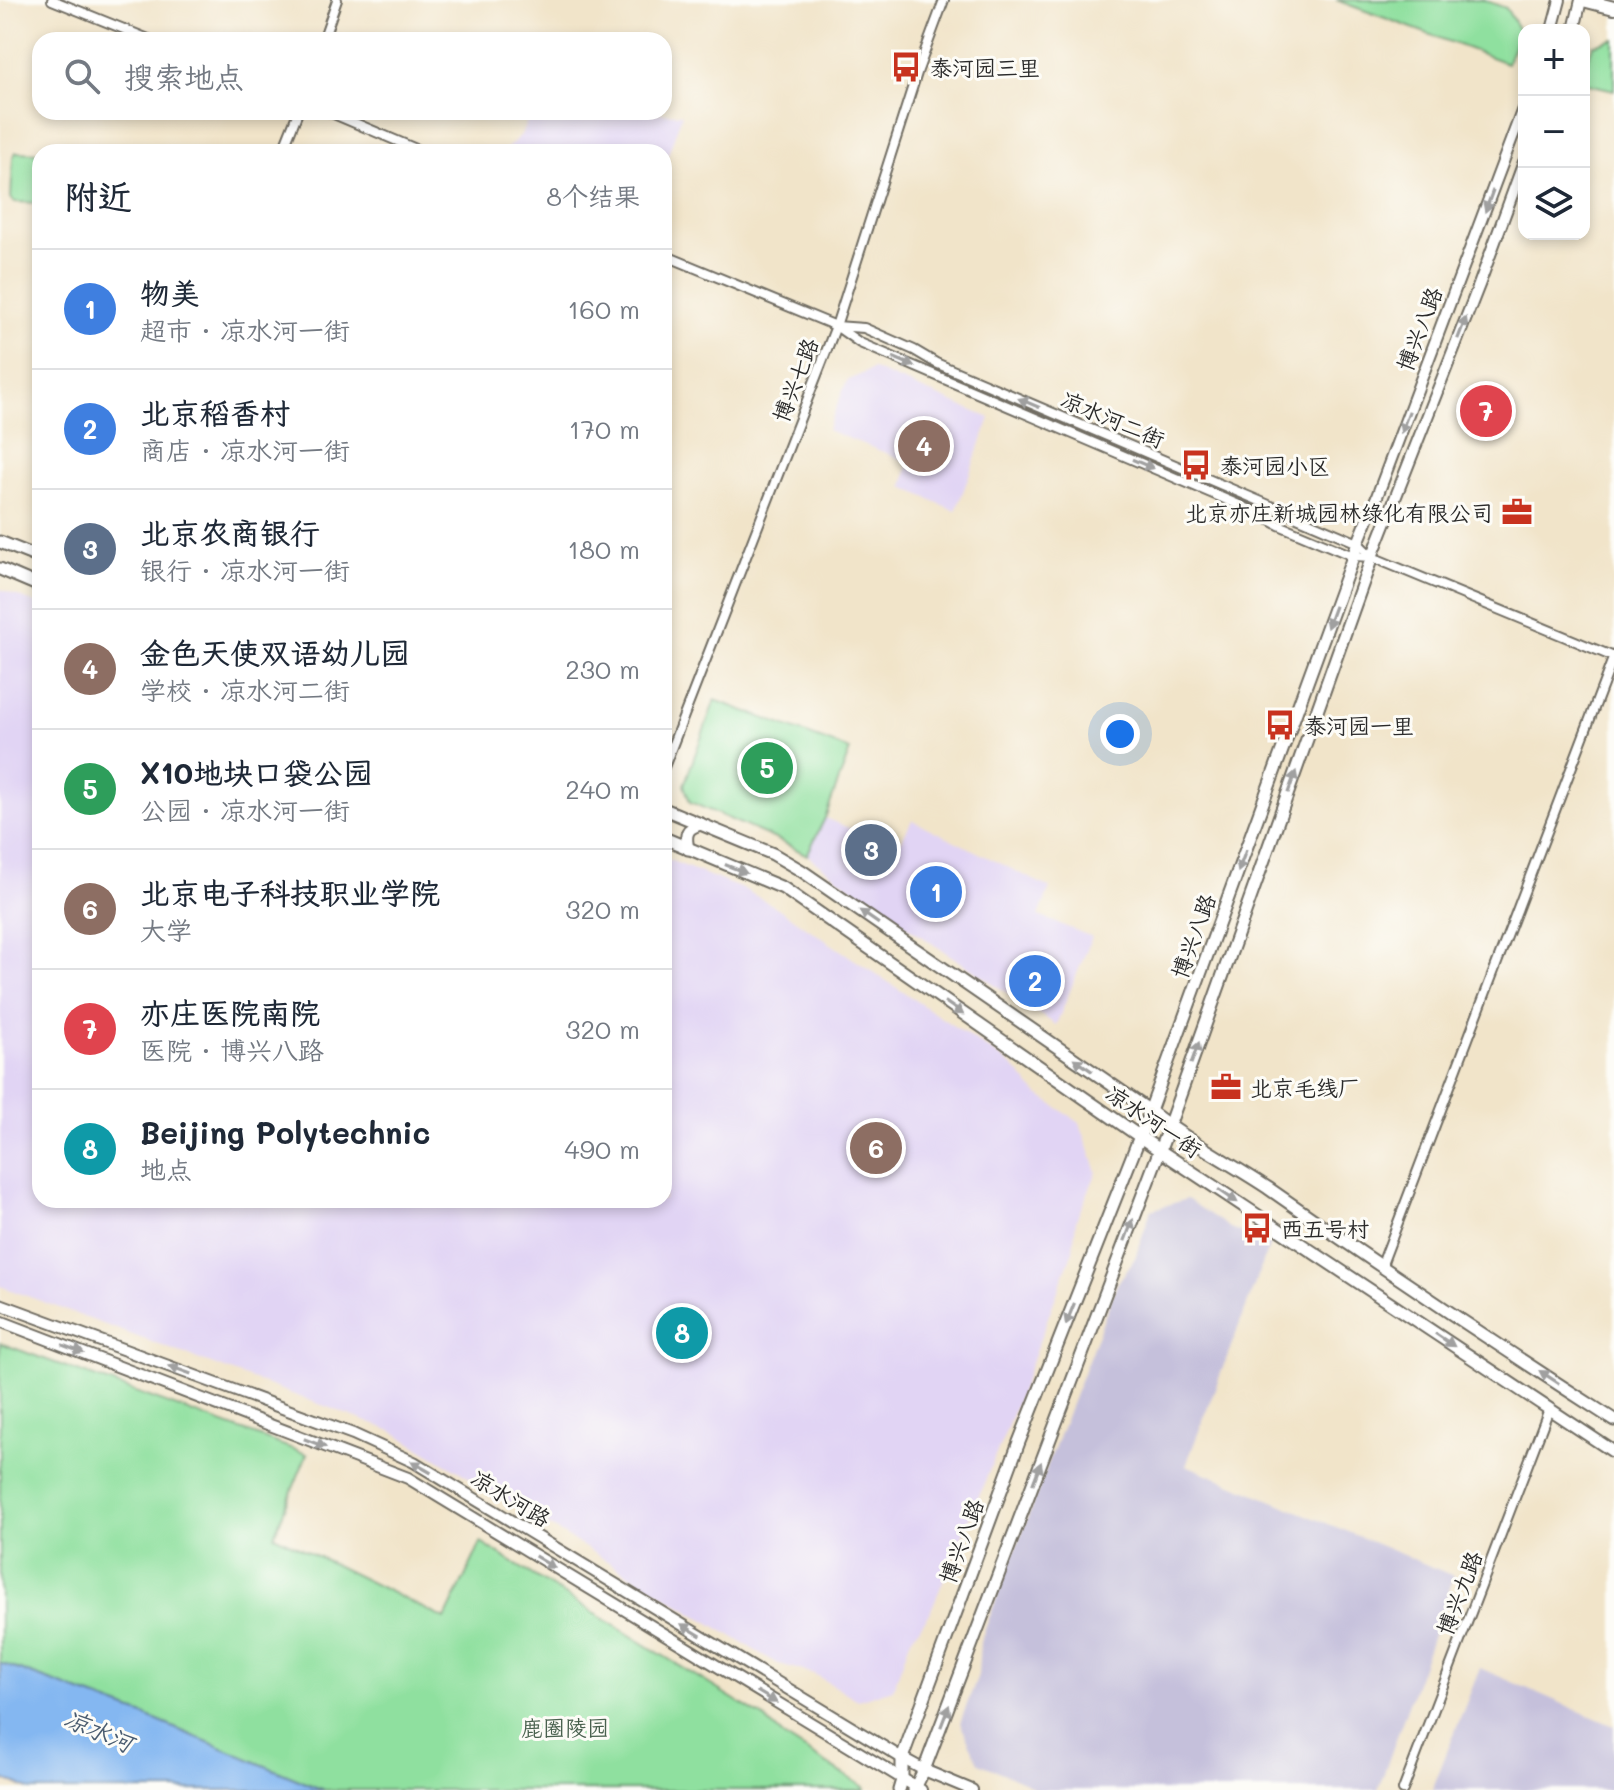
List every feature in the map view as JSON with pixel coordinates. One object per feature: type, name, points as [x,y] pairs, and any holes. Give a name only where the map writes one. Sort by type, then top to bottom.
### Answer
[{"type":"main road","points":[[1582,0],[1614,8]]},
{"type":"main road","points":[[0,542],[32,555]]},
{"type":"main road","name":"博兴八路","points":[[901,1785],[902,1758],[1019,1442],[1150,1111],[1358,543]]},
{"type":"main road","name":"博兴八路","points":[[917,1789],[1169,1126],[1372,557]]},
{"type":"main road","points":[[0,569],[32,583]]},
{"type":"main road","name":"凉水河一街","points":[[672,812],[773,854],[802,871],[1169,1126],[1246,1173],[1381,1267],[1614,1420]]},
{"type":"main road","points":[[688,849],[687,832],[692,826],[701,824]]},
{"type":"main road","name":"凉水河一街","points":[[672,842],[783,888],[1159,1150],[1614,1452]]},
{"type":"street","points":[[52,0],[131,32]]},
{"type":"street","points":[[326,32],[337,0]]},
{"type":"street","name":"博兴七路","points":[[672,746],[836,326],[918,70],[944,0]]},
{"type":"street","points":[[1554,24],[1560,0]]},
{"type":"street","points":[[1576,24],[1582,0]]},
{"type":"street","points":[[285,144],[295,120]]},
{"type":"street","points":[[348,120],[404,144]]},
{"type":"street","name":"博兴八路","points":[[1358,543],[1518,122]]},
{"type":"street","name":"博兴八路","points":[[1372,557],[1522,168]]},
{"type":"street","name":"凉水河二街","points":[[672,258],[836,326],[860,343],[1253,511],[1279,525],[1353,556],[1372,557],[1614,656]]},
{"type":"street","name":"凉水河二街","points":[[836,326],[864,328],[936,363],[1358,543],[1372,557]]},
{"type":"street","points":[[1381,1267],[1614,656]]},
{"type":"street","name":"凉水河路","points":[[0,1304],[353,1434],[414,1462],[902,1758],[972,1790]]},
{"type":"street","name":"凉水河路","points":[[0,1321],[408,1478],[901,1785],[917,1789]]},
{"type":"street","name":"博兴九路","points":[[1403,1790],[1549,1409]]},
{"type":"shaded area","points":[[672,114],[682,114],[672,144],[511,144],[521,135],[528,120],[672,120]]},
{"type":"shaded area","points":[[873,369],[990,418],[956,511],[903,487],[909,462],[827,430],[847,381]]},
{"type":"shaded area","points":[[0,589],[32,602],[32,1208],[672,1208],[672,861],[747,891],[776,907],[1013,1066],[1036,1093],[1080,1123],[1097,1172],[1076,1220],[1073,1250],[1005,1433],[929,1615],[911,1638],[893,1689],[858,1700],[814,1674],[776,1663],[392,1431],[0,1286]]},
{"type":"shaded area","points":[[825,818],[897,849],[912,820],[1050,888],[1039,916],[1092,937],[1056,1025],[877,907],[807,855]]},
{"type":"shaded area","points":[[1187,1199],[1230,1228],[1270,1244],[1186,1465],[1454,1576],[1378,1790],[1036,1790],[979,1763],[960,1723],[978,1675],[980,1642],[1117,1284],[1135,1258],[1151,1210]]},
{"type":"shaded area","points":[[1480,1668],[1614,1726],[1614,1790],[1432,1790]]},
{"type":"green space","points":[[1336,0],[1484,0],[1506,8],[1518,29],[1518,37],[1507,63]]},
{"type":"green space","points":[[1614,39],[1614,90],[1590,84],[1593,45]]},
{"type":"green space","points":[[16,152],[32,153],[32,203],[14,202],[11,198],[13,157]]},
{"type":"green space","points":[[715,700],[850,750],[825,818],[807,855],[690,802],[684,785]]},
{"type":"green space","name":"鹿圈陵园","points":[[0,1343],[307,1454],[274,1535],[445,1619],[481,1543],[764,1718],[783,1736],[865,1790],[323,1790],[141,1714],[0,1663]]},
{"type":"water","name":"凉水河","points":[[0,1663],[141,1714],[323,1790],[32,1790],[0,1778]]},
{"type":"place","name":"泰河园三里","points":[[906,67]]},
{"type":"place","name":"亦庄医院南院","points":[[1486,411]]},
{"type":"place","name":"金色天使双语幼儿园","points":[[924,446]]},
{"type":"place","name":"泰河园小区","points":[[1196,465]]},
{"type":"place","name":"北京亦庄新城园林绿化有限公司","points":[[1517,512]]},
{"type":"place","name":"泰河园一里","points":[[1280,725]]},
{"type":"place","name":"X10地块口袋公园","points":[[767,768]]},
{"type":"place","name":"北京农商银行","points":[[871,850]]},
{"type":"place","name":"物美","points":[[936,892]]},
{"type":"place","name":"北京稻香村","points":[[1035,981]]},
{"type":"place","name":"北京毛线厂","points":[[1226,1087]]},
{"type":"place","name":"北京电子科技职业学院","points":[[876,1148]]},
{"type":"place","name":"西五号村","points":[[1257,1228]]},
{"type":"place","name":"Beijing Polytechnic","points":[[682,1333]]}]
